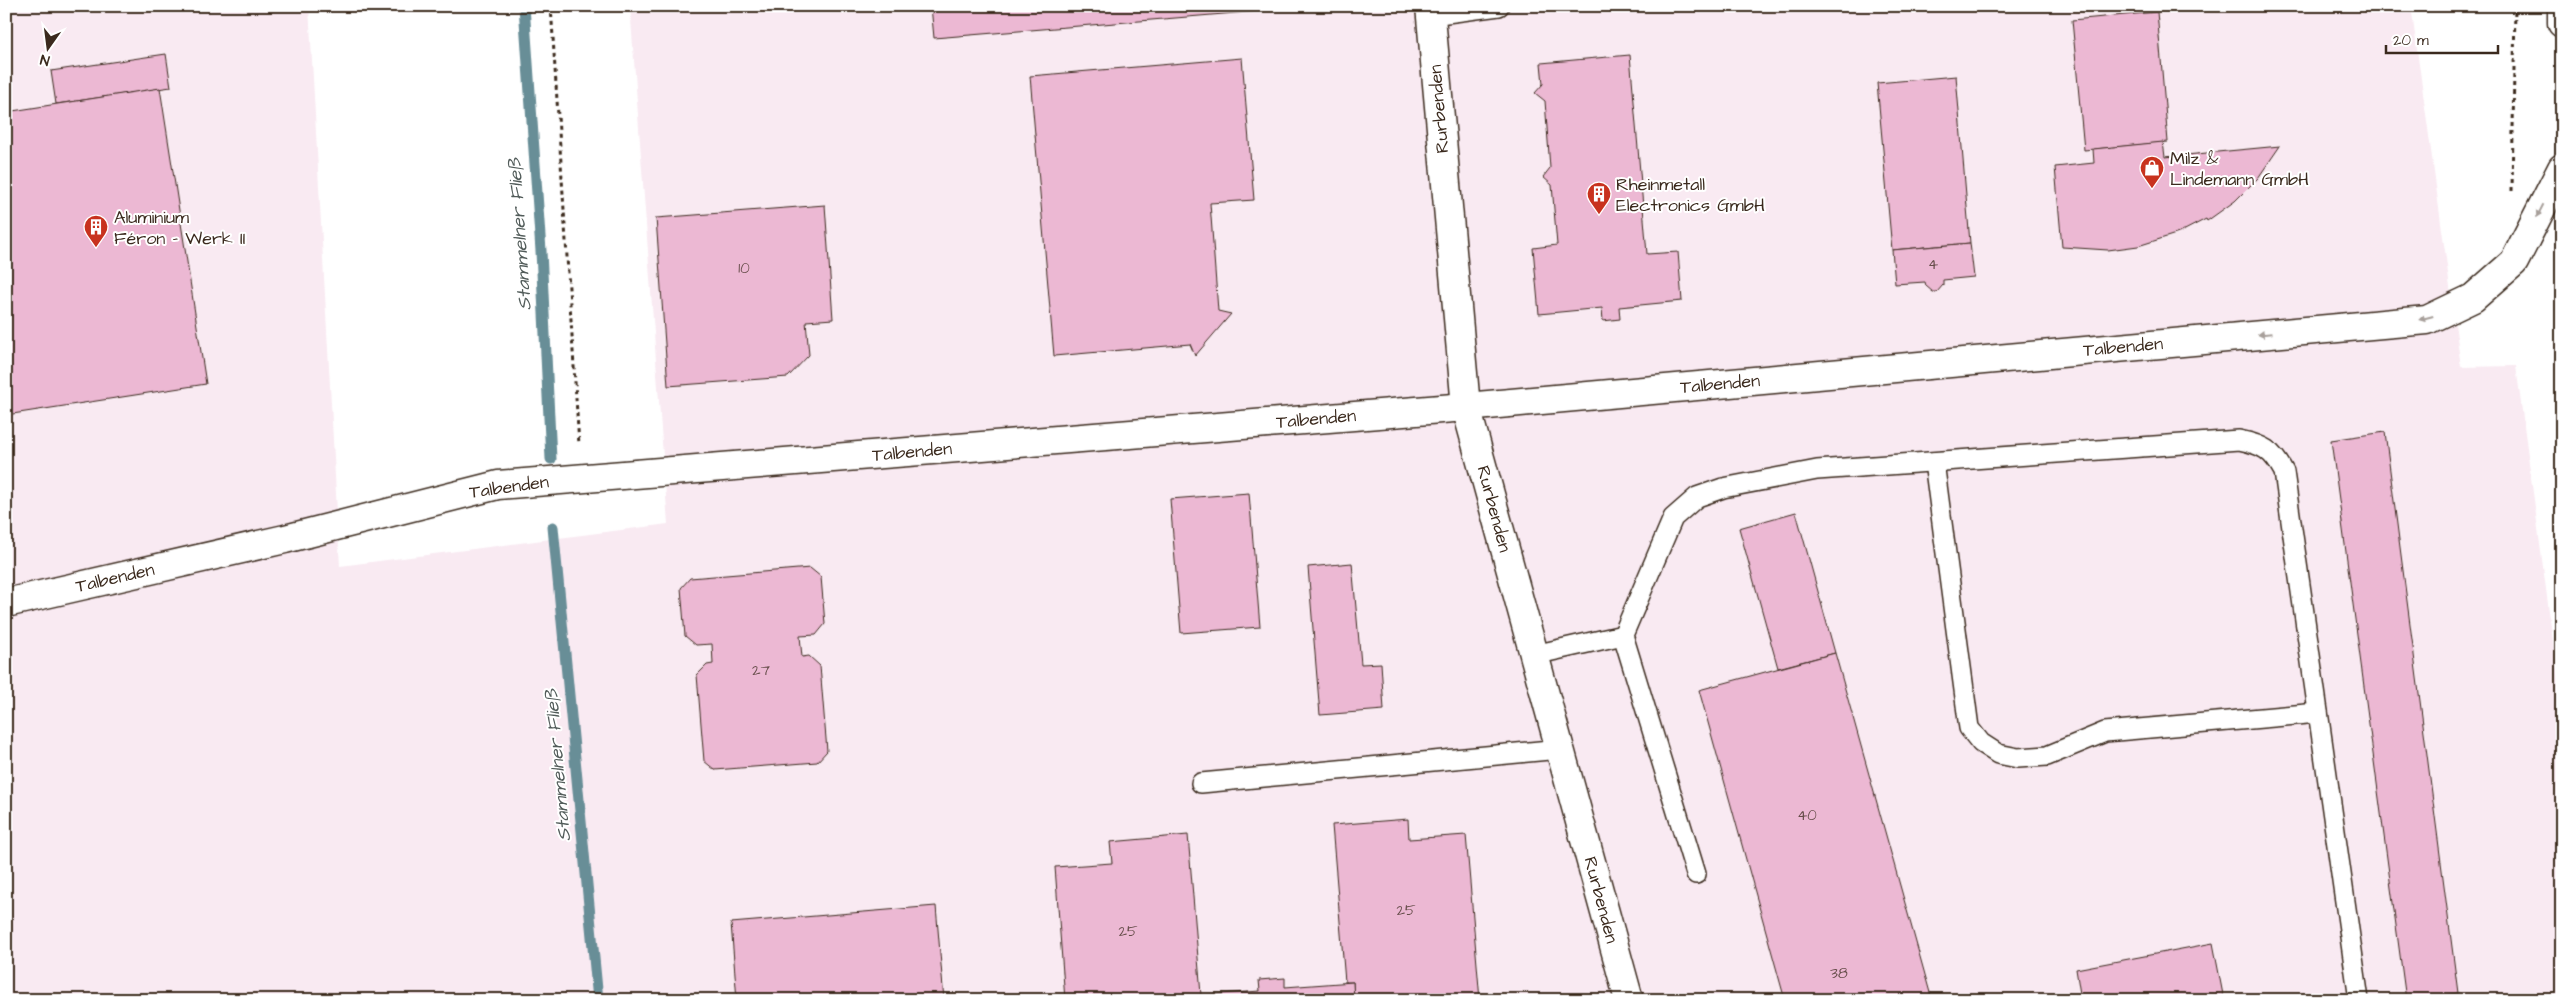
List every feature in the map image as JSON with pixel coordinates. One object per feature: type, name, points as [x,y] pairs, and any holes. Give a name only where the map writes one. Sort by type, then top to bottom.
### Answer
[{"type":"street","points":[[2562,6],[2562,23]]},
{"type":"street","name":"Rurbenden","points":[[1430,11],[1466,407],[1629,1000]]},
{"type":"street","name":"Talbenden","points":[[6,603],[285,539],[498,485],[1466,407],[2427,320],[2472,298],[2514,262],[2562,168]]},
{"type":"lane","points":[[1430,11],[1499,6]]},
{"type":"lane","points":[[1696,874],[1622,635],[1673,518],[1697,497],[1723,488],[1817,470],[2239,440],[2258,444],[2275,455],[2284,472],[2359,1000]]},
{"type":"lane","points":[[1934,462],[1969,728],[1981,743],[1998,754],[2018,758],[2047,756],[2105,732],[2318,713]]},
{"type":"lane","points":[[1534,654],[1622,635]]},
{"type":"lane","points":[[1201,783],[1560,750]]},
{"type":"path","points":[[551,6],[581,478]]},
{"type":"path","points":[[2512,195],[2515,6]]},
{"type":"shaded area","points":[[6,6],[309,6],[340,566],[668,524],[630,6],[2411,6],[2461,367],[2516,366],[2562,708],[2562,1000],[6,1000]]},
{"type":"building","points":[[931,6],[1272,6],[1272,10],[934,38]]},
{"type":"building","points":[[2157,12],[2168,142],[2084,150],[2072,20]]},
{"type":"building","points":[[166,54],[171,87],[56,104],[51,71]]},
{"type":"building","name":"Rheinmetall Electronics GmbH","points":[[1630,55],[1647,254],[1678,252],[1682,301],[1619,307],[1620,319],[1603,321],[1602,308],[1539,314],[1533,248],[1557,245],[1552,185],[1543,177],[1550,168],[1545,101],[1535,93],[1543,84],[1541,63]]},
{"type":"building","points":[[1242,58],[1254,200],[1210,203],[1218,311],[1231,314],[1195,356],[1190,344],[1054,356],[1030,76]]},
{"type":"building","points":[[1956,76],[1970,243],[1892,250],[1877,83]]},
{"type":"building","name":"Aluminium Féron - Werk II","points":[[160,88],[206,384],[6,415],[6,112]]},
{"type":"building","name":"Milz & Lindemann GmbH","points":[[2163,142],[2165,157],[2280,146],[2258,178],[2235,201],[2207,221],[2206,219],[2179,233],[2138,246],[2108,250],[2062,247],[2055,167],[2094,163],[2093,149]]},
{"type":"building","points":[[825,205],[833,319],[806,321],[809,355],[788,377],[668,386],[656,218]]},
{"type":"building","points":[[1970,243],[1974,277],[1943,280],[1943,285],[1937,292],[1933,292],[1926,286],[1925,282],[1895,284],[1892,250]]},
{"type":"building","points":[[2385,432],[2458,993],[2406,1000],[2331,440]]},
{"type":"building","points":[[1249,493],[1260,627],[1181,633],[1170,499]]},
{"type":"building","points":[[1796,512],[1835,653],[1778,668],[1739,528]]},
{"type":"building","points":[[1352,563],[1361,664],[1381,663],[1384,710],[1320,715],[1308,567]]},
{"type":"building","points":[[810,568],[821,577],[825,624],[816,635],[800,636],[802,657],[809,656],[820,666],[827,751],[817,762],[715,770],[704,761],[697,675],[707,665],[713,664],[712,644],[696,645],[685,636],[681,588],[690,578]]},
{"type":"building","points":[[1835,653],[1932,1000],[1785,1000],[1699,690]]},
{"type":"building","points":[[1408,819],[1409,839],[1466,835],[1480,1000],[1354,1000],[1353,982],[1345,982],[1332,825]]},
{"type":"building","points":[[1188,835],[1201,995],[1195,996],[1196,1000],[1065,1000],[1055,867],[1112,863],[1110,842]]},
{"type":"building","points":[[936,906],[944,1000],[737,1000],[731,923]]},
{"type":"building","points":[[2213,943],[2224,1000],[2081,1000],[2076,969]]},
{"type":"building","points":[[1285,978],[1285,987],[1353,982],[1354,1000],[1196,1000],[1195,996],[1260,991],[1259,980]]},
{"type":"waterway","name":"Stammelner Fließ","points":[[524,6],[541,251],[551,459]]},
{"type":"waterway","name":"Stammelner Fließ","points":[[553,527],[598,1000]]},
{"type":"place","name":"Milz & Lindemann GmbH","points":[[2152,189]]},
{"type":"place","name":"Rheinmetall Electronics GmbH","points":[[1599,215]]},
{"type":"place","name":"Aluminium Féron - Werk II","points":[[96,248]]}]
